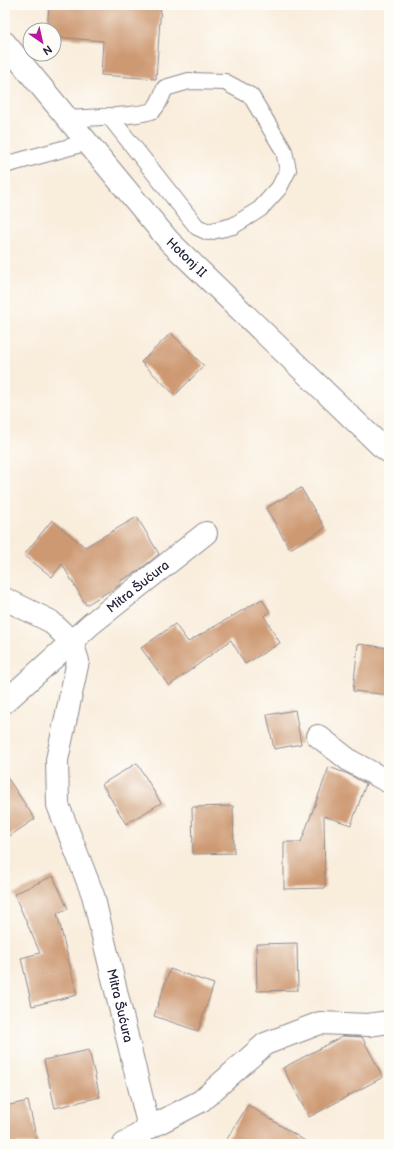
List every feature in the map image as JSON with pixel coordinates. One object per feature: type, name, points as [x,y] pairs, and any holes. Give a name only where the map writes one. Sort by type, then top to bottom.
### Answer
[{"type":"street","name":"Hotonj II","points":[[5,43],[169,240],[381,446],[389,452]]},
{"type":"street","name":"Mitra Šućura","points":[[5,702],[91,624],[206,533]]},
{"type":"street","name":"Mitra Šućura","points":[[5,599],[50,621],[72,642],[78,661],[57,760],[58,804],[93,895],[149,1128]]},
{"type":"street","points":[[318,736],[350,761],[389,782]]},
{"type":"street","points":[[124,1144],[149,1128],[202,1101],[265,1044],[320,1023],[379,1023],[389,1040]]},
{"type":"lane","points":[[68,119],[152,111],[156,108],[165,88],[189,81],[225,82],[251,96],[284,151],[288,170],[279,188],[260,209],[233,226],[208,232],[197,227],[109,116]]},
{"type":"lane","points":[[5,165],[88,142]]},
{"type":"building","points":[[49,5],[161,5],[156,79],[101,75],[103,41],[62,38],[62,22],[48,22]]},
{"type":"building","points":[[171,333],[204,366],[175,395],[141,362]]},
{"type":"building","points":[[301,488],[325,528],[290,549],[266,508]]},
{"type":"building","points":[[137,517],[159,554],[138,571],[120,581],[121,584],[86,605],[62,564],[52,577],[24,555],[52,520],[85,547]]},
{"type":"building","points":[[262,599],[270,612],[264,616],[280,643],[245,664],[231,640],[169,686],[141,648],[175,624],[188,642]]},
{"type":"building","points":[[358,644],[389,648],[389,695],[353,691]]},
{"type":"building","points":[[295,710],[301,744],[274,749],[267,715]]},
{"type":"building","points":[[137,763],[161,803],[126,824],[102,784]]},
{"type":"building","points":[[329,767],[348,774],[366,784],[351,825],[324,816],[325,888],[284,889],[284,842],[301,842]]},
{"type":"building","points":[[5,774],[35,819],[5,839]]},
{"type":"building","points":[[233,806],[234,853],[193,854],[192,807]]},
{"type":"building","points":[[53,876],[68,909],[57,913],[77,995],[32,1006],[21,958],[40,953],[14,894]]},
{"type":"building","points":[[297,943],[298,990],[257,991],[256,944]]},
{"type":"building","points":[[170,969],[214,984],[198,1031],[154,1016]]},
{"type":"building","points":[[343,1036],[362,1037],[383,1077],[309,1117],[283,1068]]},
{"type":"building","points":[[89,1050],[100,1097],[55,1108],[44,1060]]},
{"type":"building","points":[[28,1101],[38,1144],[5,1144],[5,1106]]},
{"type":"building","points":[[248,1105],[310,1144],[224,1144]]}]
